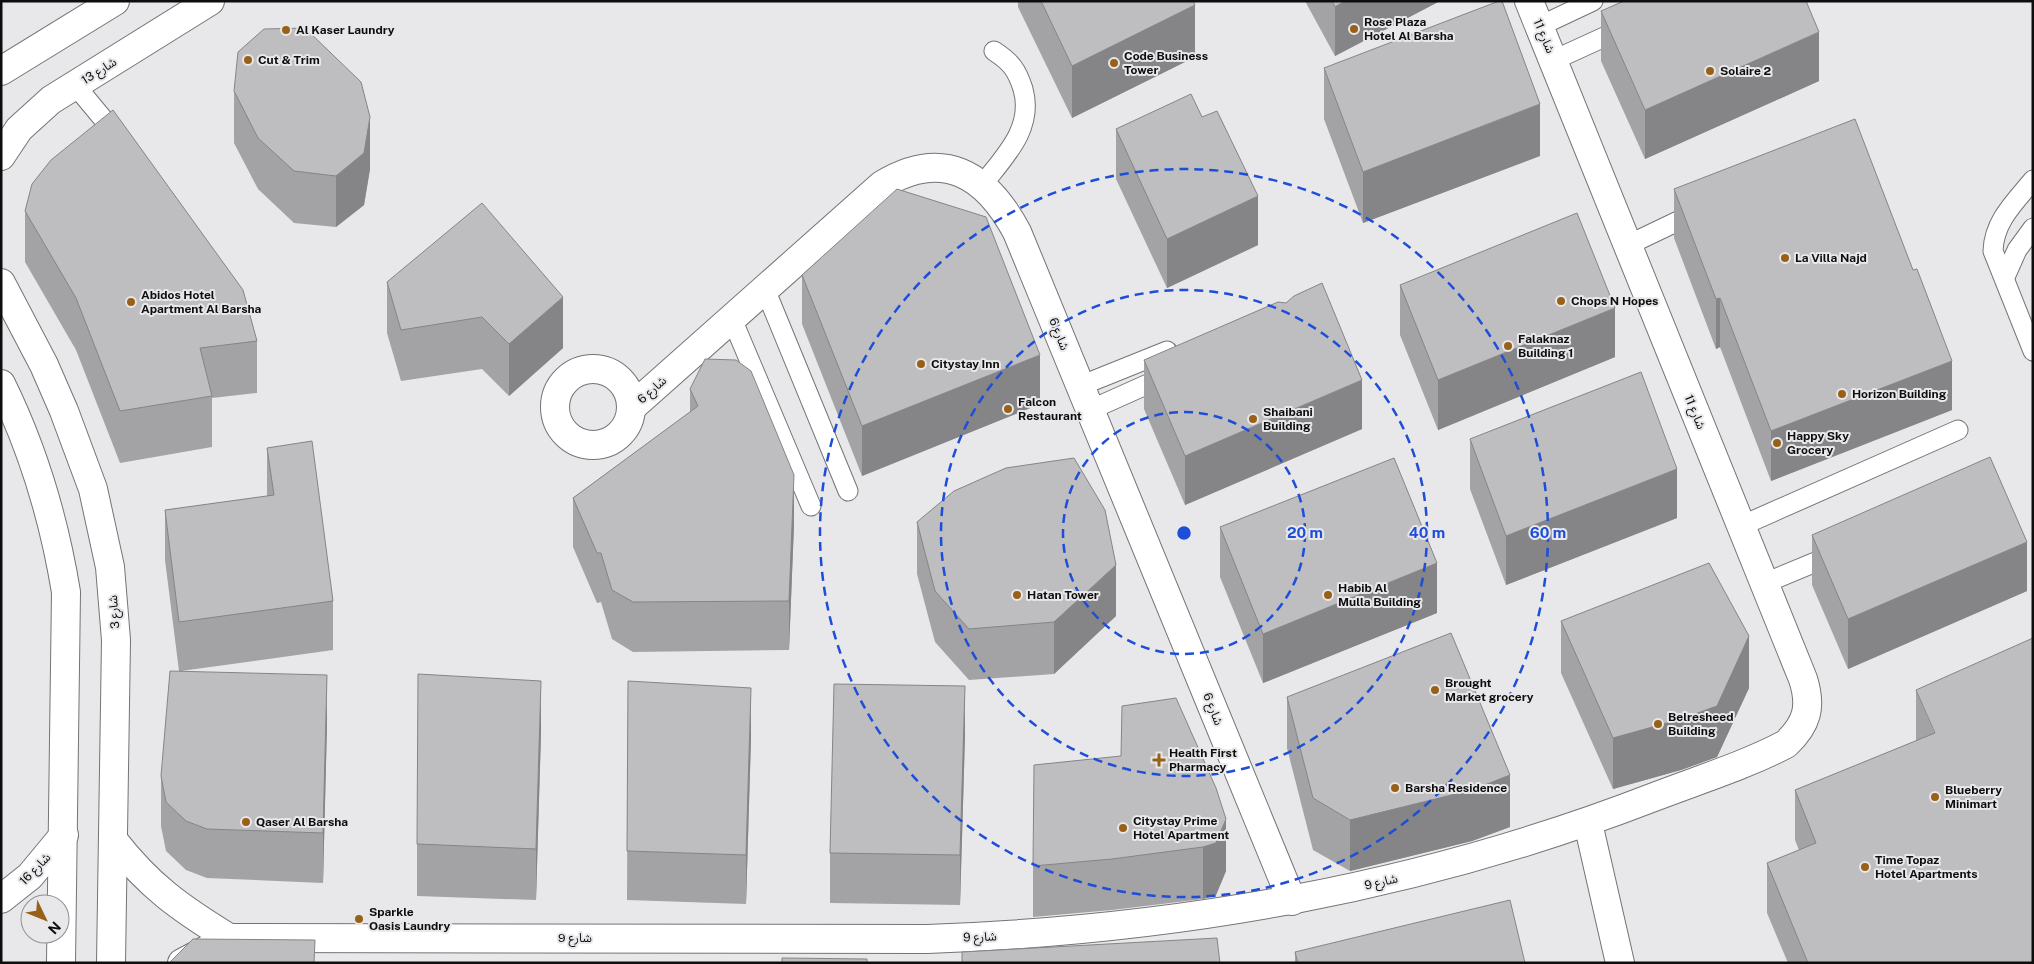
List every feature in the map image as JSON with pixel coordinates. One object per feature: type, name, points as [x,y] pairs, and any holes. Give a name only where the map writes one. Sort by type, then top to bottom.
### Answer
[{"type":"street","points":[[1,71],[115,1]]},
{"type":"street","name":"شارع 13","points":[[1,156],[19,130],[34,114],[75,85],[210,1]]},
{"type":"street","name":"شارع 11","points":[[1529,1],[1808,695],[1807,712],[1801,727],[1786,744],[1710,776]]},
{"type":"street","name":"شارع 6","points":[[632,408],[882,185],[900,174],[921,168],[943,168],[964,174],[982,184],[998,200],[1017,232],[1292,901]]},
{"type":"street","name":"شارع 3","points":[[1,283],[40,357],[64,411],[93,489],[110,567],[116,640],[111,963]]},
{"type":"street","points":[[1,384],[33,457],[48,501],[59,548],[66,592],[61,963]]},
{"type":"street","name":"شارع 9","points":[[229,938],[946,938],[1019,936],[1110,927],[1201,916],[1292,901],[1448,865],[1525,844],[1588,823],[1710,776]]},
{"type":"street","points":[[1588,823],[1620,963]]},
{"type":"street","name":"شارع 16","points":[[1,899],[30,876],[64,835]]},
{"type":"street","points":[[114,841],[149,882],[170,900],[229,938],[182,963]]},
{"type":"lane","points":[[1540,26],[1593,1]]},
{"type":"lane","points":[[1554,60],[1640,21]]},
{"type":"lane","points":[[982,184],[1019,136],[1026,114],[1027,102],[1018,73],[1008,60],[994,51]]},
{"type":"lane","points":[[75,85],[129,151]]},
{"type":"lane","points":[[2033,180],[1999,224],[1994,237],[1993,251],[1997,266],[2005,277],[2033,351]]},
{"type":"lane","points":[[1628,244],[1709,207]]},
{"type":"lane","points":[[2005,277],[2017,250],[2033,228]]},
{"type":"lane","points":[[765,289],[848,491]]},
{"type":"lane","points":[[732,319],[812,506]]},
{"type":"lane","points":[[1085,398],[1184,344]]},
{"type":"lane","points":[[1085,398],[1179,371]]},
{"type":"lane","points":[[1741,526],[1958,430]]},
{"type":"lane","points":[[1764,583],[1848,549]]},
{"type":"building","points":[[1041,1],[1193,1],[1195,5],[1072,66]]},
{"type":"building","points":[[1332,1],[1345,1],[1335,7]]},
{"type":"building","points":[[1502,1],[1540,104],[1363,172],[1324,68]]},
{"type":"building","points":[[1624,1],[1806,1],[1819,32],[1645,110],[1601,11]]},
{"type":"building","points":[[305,28],[361,82],[370,117],[364,153],[336,176],[294,171],[258,138],[234,91],[238,52],[264,29]]},
{"type":"building","points":[[1191,94],[1202,117],[1217,111],[1258,196],[1167,239],[1116,129]]},
{"type":"building","name":"Abidos Hotel Apartment Al Barsha","points":[[113,110],[243,290],[257,341],[200,348],[212,396],[120,411],[76,298],[25,211],[32,184],[51,160]]},
{"type":"building","points":[[1855,119],[1913,270],[1917,269],[1952,361],[1771,431],[1720,298],[1716,299],[1674,189]]},
{"type":"building","name":"Citystay Inn","points":[[897,189],[986,217],[1040,355],[862,426],[802,275]]},
{"type":"building","points":[[482,203],[563,297],[509,344],[482,317],[401,330],[387,282]]},
{"type":"building","points":[[1577,213],[1615,308],[1438,380],[1400,285]]},
{"type":"building","points":[[1322,283],[1362,380],[1185,456],[1144,360],[1278,302],[1286,303],[1294,296]]},
{"type":"building","points":[[705,359],[736,360],[751,371],[794,475],[789,601],[633,602],[612,590],[601,553],[597,553],[573,498],[698,406],[690,389]]},
{"type":"building","points":[[1641,372],[1677,469],[1506,536],[1470,439]]},
{"type":"building","points":[[312,441],[333,601],[179,622],[165,510],[274,495],[267,448]]},
{"type":"building","points":[[1990,457],[2027,542],[1848,619],[1812,535]]},
{"type":"building","name":"Hatan Tower","points":[[1074,458],[1105,510],[1116,565],[1054,622],[969,629],[935,591],[917,522],[954,491],[1006,468]]},
{"type":"building","points":[[1394,458],[1437,563],[1263,634],[1220,527]]},
{"type":"building","points":[[1709,563],[1749,636],[1717,706],[1681,719],[1613,738],[1561,621]]},
{"type":"building","points":[[1451,633],[1510,775],[1472,790],[1350,820],[1313,798],[1287,697]]},
{"type":"building","points":[[2033,638],[2033,963],[1808,963],[1767,863],[1816,843],[1795,790],[1935,733],[1916,690]]},
{"type":"building","points":[[170,671],[327,675],[323,833],[207,829],[186,821],[166,802],[161,776]]},
{"type":"building","points":[[418,674],[541,681],[536,849],[417,844]]},
{"type":"building","points":[[628,681],[751,688],[746,855],[627,851]]},
{"type":"building","points":[[834,684],[965,686],[960,855],[830,853]]},
{"type":"building","points":[[1176,698],[1216,788],[1226,819],[1216,843],[1203,847],[1112,859],[1033,866],[1034,765],[1121,756],[1122,706]]},
{"type":"building","points":[[1510,900],[1525,963],[1298,963],[1295,952]]},
{"type":"building","points":[[1217,938],[1220,963],[962,963],[962,952]]},
{"type":"building","points":[[193,939],[315,940],[314,963],[169,963]]},
{"type":"building","points":[[782,958],[867,959],[867,963],[782,963]]},
{"type":"place","name":"Rose Plaza Hotel Al Barsha","points":[[1354,29]]},
{"type":"place","name":"Al Kaser Laundry","points":[[286,30]]},
{"type":"place","name":"Cut & Trim","points":[[248,60]]},
{"type":"place","name":"Code Business Tower","points":[[1114,63]]},
{"type":"place","name":"Solaire 2","points":[[1710,71]]},
{"type":"place","name":"La Villa Najd","points":[[1785,258]]},
{"type":"place","name":"Chops N Hopes","points":[[1561,301]]},
{"type":"place","name":"Abidos Hotel Apartment Al Barsha","points":[[131,302]]},
{"type":"place","name":"Falaknaz Building 1","points":[[1508,346]]},
{"type":"place","name":"Citystay Inn","points":[[921,364]]},
{"type":"place","name":"Horizon Building","points":[[1842,394]]},
{"type":"place","name":"Falcon Restaurant","points":[[1008,409]]},
{"type":"place","name":"Shaibani Building","points":[[1253,419]]},
{"type":"place","name":"Happy Sky Grocery","points":[[1777,443]]},
{"type":"place","name":"Hatan Tower","points":[[1017,595]]},
{"type":"place","name":"Habib Al Mulla Building","points":[[1328,595]]},
{"type":"place","name":"Brought Market grocery","points":[[1435,690]]},
{"type":"place","name":"Belresheed Building","points":[[1658,724]]},
{"type":"place","name":"Health First Pharmacy","points":[[1159,760]]},
{"type":"place","name":"Barsha Residence","points":[[1395,788]]},
{"type":"place","name":"Blueberry Minimart","points":[[1935,797]]},
{"type":"place","name":"Qaser Al Barsha","points":[[246,822]]},
{"type":"place","name":"Citystay Prime Hotel Apartment","points":[[1123,828]]},
{"type":"place","name":"Time Topaz Hotel Apartments","points":[[1865,867]]},
{"type":"place","name":"Sparkle Oasis Laundry","points":[[359,919]]}]
